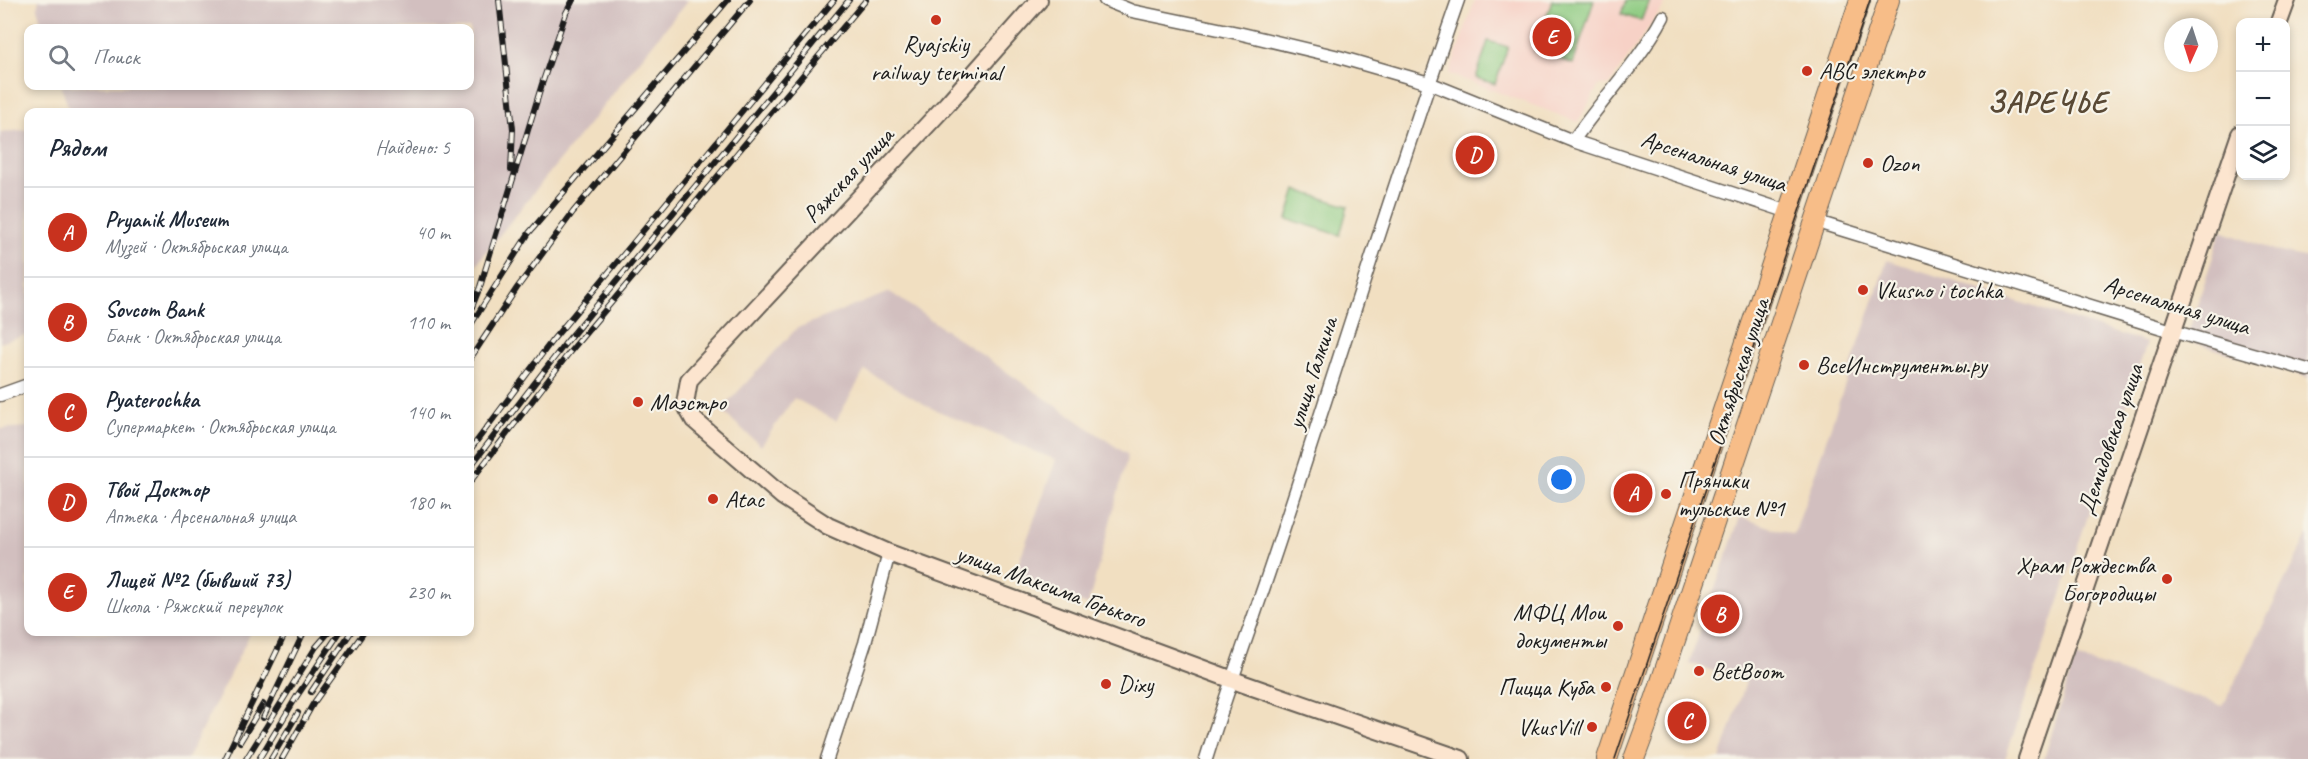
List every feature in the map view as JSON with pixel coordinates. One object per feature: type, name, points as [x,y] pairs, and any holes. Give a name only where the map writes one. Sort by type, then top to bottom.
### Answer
[{"type":"main road","name":"Октябрьская улица","points":[[1607,759],[1860,0]]},
{"type":"main road","name":"Октябрьская улица","points":[[1634,759],[1889,0]]},
{"type":"main road","name":"Арсенальная улица","points":[[1789,212],[1815,221]]},
{"type":"street","name":"Ряжская улица","points":[[688,380],[947,104],[1039,0]]},
{"type":"street","name":"Арсенальная улица","points":[[1105,0],[1132,11],[1339,57],[1429,83],[1574,141],[1789,212]]},
{"type":"street","name":"улица Галкина","points":[[1206,759],[1458,0]]},
{"type":"street","points":[[2280,18],[2287,0]]},
{"type":"street","points":[[1574,141],[1596,108],[1651,40],[1663,17]]},
{"type":"street","name":"Демидовская улица","points":[[2027,759],[2236,148]]},
{"type":"street","name":"Арсенальная улица","points":[[1815,221],[2172,331],[2308,370]]},
{"type":"street","name":"улица Максима Горького","points":[[688,380],[685,404],[694,420],[782,496],[828,526],[889,553],[1461,759]]},
{"type":"street","points":[[0,395],[24,386]]},
{"type":"street","points":[[826,759],[865,643],[889,553]]},
{"type":"shaded area","points":[[39,0],[688,0],[474,267],[474,108],[69,108],[62,90],[474,90],[474,24],[42,24],[37,8]]},
{"type":"shaded area","points":[[1475,0],[1668,0],[1609,85],[1599,85],[1578,122],[1449,74]]},
{"type":"shaded area","points":[[24,130],[24,335],[0,343],[0,132]]},
{"type":"shaded area","points":[[2221,231],[2276,251],[2308,258],[2308,378],[2186,340]]},
{"type":"shaded area","points":[[1887,260],[2147,343],[2005,759],[1720,759],[1746,682],[1689,663],[1740,517],[1794,535]]},
{"type":"shaded area","points":[[890,292],[1128,455],[1088,605],[1013,578],[1056,460],[931,408],[865,370],[836,421],[794,398],[761,446],[721,410],[797,328]]},
{"type":"shaded area","points":[[24,427],[24,636],[249,636],[187,759],[0,759],[0,429]]},
{"type":"shaded area","points":[[2308,534],[2308,759],[2044,759],[2075,657],[2223,706]]},
{"type":"green space","points":[[1552,0],[1594,0],[1573,64],[1535,51]]},
{"type":"green space","points":[[1626,0],[1649,0],[1641,21],[1621,14]]},
{"type":"green space","points":[[1488,41],[1508,47],[1495,84],[1476,78]]},
{"type":"green space","points":[[1296,190],[1348,206],[1340,235],[1287,219]]},
{"type":"tram line","points":[[1615,759],[1870,0]]},
{"type":"railway","points":[[499,0],[513,129],[511,170]]},
{"type":"railway","points":[[474,302],[542,84],[566,13],[573,0]]},
{"type":"railway","points":[[474,320],[529,233],[728,0]]},
{"type":"railway","points":[[474,353],[517,288],[573,212],[750,0]]},
{"type":"railway","points":[[474,445],[551,342],[834,0]]},
{"type":"railway","points":[[474,462],[564,345],[849,0]]},
{"type":"railway","points":[[474,477],[569,353],[866,0]]},
{"type":"railway","points":[[225,759],[284,636]]},
{"type":"railway","points":[[263,718],[302,636]]},
{"type":"railway","points":[[246,759],[316,647],[326,636]]},
{"type":"railway","points":[[259,759],[337,636]]},
{"type":"railway","points":[[311,692],[348,636]]},
{"type":"railway","points":[[282,759],[313,704],[361,636]]},
{"type":"railway","points":[[240,742],[263,704]]},
{"type":"railway","points":[[271,759],[298,713]]},
{"type":"place","name":"Ryajskiy railway terminal","points":[[936,20]]},
{"type":"place","name":"Лицей №2 (бывший 73)","points":[[1552,37]]},
{"type":"place","name":"АВС электро","points":[[1807,71]]},
{"type":"place","name":"Твой Доктор","points":[[1475,155]]},
{"type":"place","name":"Ozon","points":[[1868,163]]},
{"type":"place","name":"Vkusno i tochka","points":[[1863,290]]},
{"type":"place","name":"ВсеИнструменты.ру","points":[[1804,365]]},
{"type":"place","name":"Маэстро","points":[[638,402]]},
{"type":"place","name":"Pryanik Museum","points":[[1633,493]]},
{"type":"place","name":"Пряники тульские №1","points":[[1666,494]]},
{"type":"place","name":"Atac","points":[[713,499]]},
{"type":"place","name":"Храм Рождества Богородицы","points":[[2167,579]]},
{"type":"place","name":"Sovcom Bank","points":[[1720,614]]},
{"type":"place","name":"МФЦ Мои документы","points":[[1618,626]]},
{"type":"place","name":"BetBoom","points":[[1699,671]]},
{"type":"place","name":"Dixy","points":[[1106,684]]},
{"type":"place","name":"Пицца Куба","points":[[1606,687]]},
{"type":"place","name":"Pyaterochka","points":[[1687,721]]},
{"type":"place","name":"VkusVill","points":[[1592,727]]},
{"type":"district","name":"ЗАРЕЧЬЕ","points":[[2048,102]]}]
